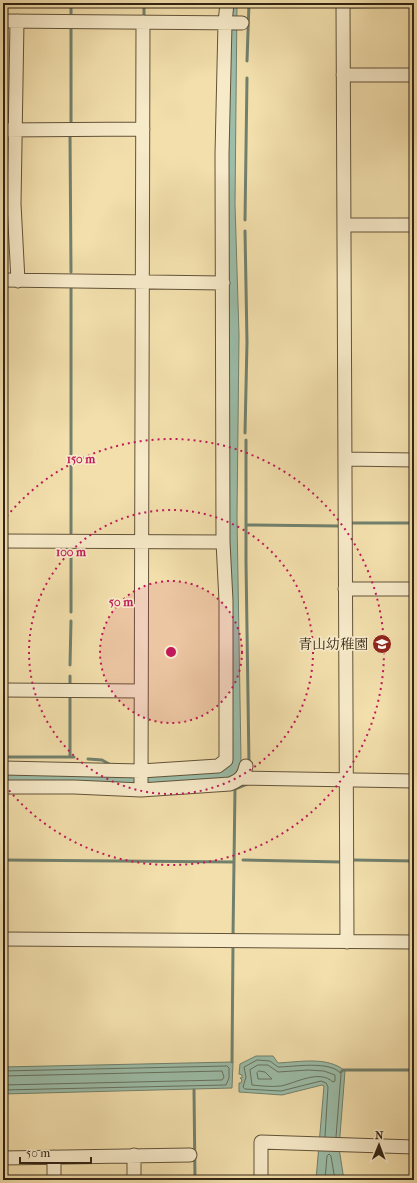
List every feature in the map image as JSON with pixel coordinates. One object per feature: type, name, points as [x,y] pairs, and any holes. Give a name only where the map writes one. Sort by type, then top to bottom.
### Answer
[{"type":"street","points":[[3,768],[141,772],[218,766],[226,760],[226,601],[223,542],[222,154],[233,23],[227,3]]},
{"type":"street","points":[[343,3],[347,942]]},
{"type":"street","points":[[3,21],[233,23]]},
{"type":"street","points":[[17,21],[9,130],[9,204],[18,281]]},
{"type":"street","points":[[141,789],[143,22]]},
{"type":"street","points":[[343,75],[414,75]]},
{"type":"street","points":[[9,130],[143,129]]},
{"type":"street","points":[[344,225],[414,225]]},
{"type":"street","points":[[3,280],[223,283]]},
{"type":"street","points":[[345,459],[414,460]]},
{"type":"street","points":[[3,541],[223,542]]},
{"type":"street","points":[[345,589],[414,589]]},
{"type":"street","points":[[3,690],[142,691]]},
{"type":"street","points":[[3,787],[141,789],[230,784],[244,772],[346,780],[414,781]]},
{"type":"street","points":[[3,939],[414,942]]},
{"type":"street","points":[[261,1180],[261,1142],[414,1147]]},
{"type":"street","points":[[3,1158],[190,1155]]},
{"type":"street","points":[[134,1156],[134,1180]]},
{"type":"street","points":[[54,1157],[54,1180]]},
{"type":"water","points":[[230,3],[237,3],[235,204],[239,335],[237,518],[241,760],[239,771],[229,781],[147,787],[3,783],[3,772],[222,769],[228,542],[227,154]]},
{"type":"water","points":[[256,1056],[273,1056],[278,1063],[313,1061],[330,1063],[345,1071],[339,1148],[344,1180],[316,1180],[324,1086],[322,1085],[282,1095],[239,1092],[239,1083],[241,1083],[242,1080],[240,1078],[242,1078],[242,1075],[239,1074],[240,1064]]},
{"type":"water","points":[[233,1062],[232,1088],[3,1094],[3,1067]]},
{"type":"waterway","points":[[71,3],[71,15]]},
{"type":"waterway","points":[[144,3],[144,17]]},
{"type":"waterway","points":[[247,61],[249,3]]},
{"type":"waterway","points":[[351,7],[414,6]]},
{"type":"waterway","points":[[71,25],[71,126]]},
{"type":"waterway","points":[[245,220],[247,78]]},
{"type":"waterway","points":[[70,134],[71,272]]},
{"type":"waterway","points":[[245,231],[247,342],[245,433]]},
{"type":"waterway","points":[[71,284],[71,533]]},
{"type":"waterway","points":[[246,440],[249,764]]},
{"type":"waterway","points":[[351,523],[414,523]]},
{"type":"waterway","points":[[246,525],[339,526]]},
{"type":"waterway","points":[[71,549],[71,612]]},
{"type":"waterway","points":[[70,665],[71,621]]},
{"type":"waterway","points":[[70,676],[70,687]]},
{"type":"waterway","points":[[70,695],[70,757]]},
{"type":"waterway","points":[[3,757],[74,757]]},
{"type":"waterway","points":[[88,759],[102,760],[111,765]]},
{"type":"waterway","points":[[233,936],[235,789],[247,784]]},
{"type":"waterway","points":[[3,860],[234,862]]},
{"type":"waterway","points":[[243,860],[342,862]]},
{"type":"waterway","points":[[353,860],[414,861]]},
{"type":"waterway","points":[[232,1062],[233,945]]},
{"type":"waterway","points":[[341,1072],[343,1070],[410,1070]]},
{"type":"waterway","points":[[194,1090],[195,1180]]},
{"type":"place","name":"青山幼稚園","points":[[382,644]]}]
